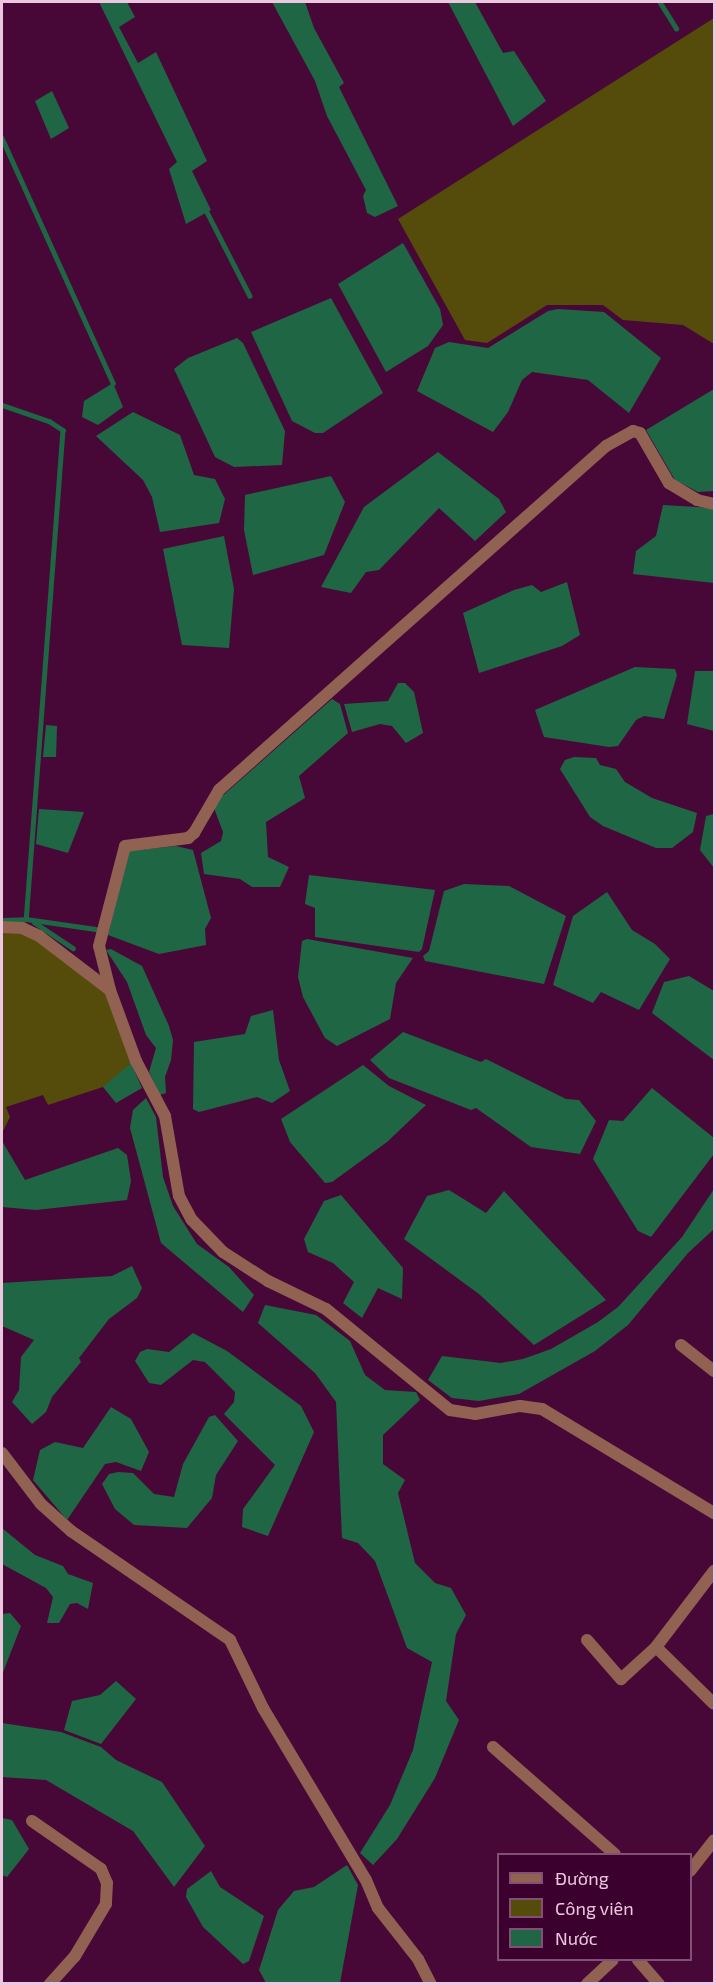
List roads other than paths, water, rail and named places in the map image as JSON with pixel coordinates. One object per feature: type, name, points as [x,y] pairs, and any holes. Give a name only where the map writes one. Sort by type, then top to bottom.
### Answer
[{"type":"street","points":[[714,504],[697,500],[669,483],[637,431],[606,446],[219,790],[188,838],[125,846],[100,936],[100,954],[136,1061],[165,1116],[184,1206],[198,1228],[223,1252],[268,1281],[331,1313],[450,1410],[475,1414],[520,1406],[542,1409],[714,1513]]},
{"type":"street","points":[[2,927],[22,928],[39,936],[111,990]]},
{"type":"street","points":[[681,1346],[714,1371]]},
{"type":"street","points":[[2,1453],[41,1504],[71,1531],[230,1640],[244,1663],[263,1708],[366,1881],[378,1908],[418,1959],[431,1983]]},
{"type":"street","points":[[587,1640],[621,1679],[656,1647],[714,1572]]},
{"type":"street","points":[[656,1647],[714,1704]]},
{"type":"street","points":[[493,1747],[614,1853]]},
{"type":"street","points":[[32,1821],[101,1869],[107,1882],[106,1904],[96,1922],[75,1956],[50,1983]]},
{"type":"street","points":[[692,1868],[714,1840]]},
{"type":"street","points":[[587,1983],[611,1961]]},
{"type":"street","points":[[640,1961],[659,1983]]},
{"type":"water","points":[[99,2],[127,2],[135,17],[119,27],[138,63],[156,52],[207,161],[192,171],[211,210],[186,224],[169,169],[177,162]]},
{"type":"water","points":[[272,2],[305,2],[314,28],[344,83],[339,87],[398,206],[375,217],[367,213],[363,196],[366,190],[327,116],[315,81]]},
{"type":"water","points":[[448,2],[475,2],[503,53],[514,51],[546,101],[513,126]]},
{"type":"water","points":[[52,91],[69,128],[51,139],[35,101]]},
{"type":"water","points":[[403,243],[440,309],[443,325],[428,346],[386,372],[338,284]]},
{"type":"water","points":[[331,298],[383,393],[323,433],[315,433],[292,421],[251,332]]},
{"type":"water","points":[[558,309],[604,312],[661,358],[629,413],[588,380],[532,372],[522,380],[508,412],[493,432],[417,391],[435,348],[449,342],[488,348],[548,311]]},
{"type":"water","points":[[237,338],[243,343],[285,431],[282,465],[234,467],[215,457],[174,369],[188,358]]},
{"type":"water","points":[[113,383],[123,407],[98,425],[82,417],[84,401]]},
{"type":"water","points":[[714,389],[714,491],[698,492],[675,480],[646,430]]},
{"type":"water","points":[[133,412],[180,435],[194,475],[215,479],[225,499],[219,523],[160,532],[152,497],[143,480],[96,436]]},
{"type":"water","points":[[438,452],[499,499],[506,512],[475,541],[439,508],[379,570],[366,572],[351,593],[321,587],[364,507]]},
{"type":"water","points":[[331,476],[345,502],[324,555],[253,575],[244,530],[245,495]]},
{"type":"water","points":[[663,505],[714,508],[714,583],[633,574],[636,551],[656,536]]},
{"type":"water","points":[[224,536],[234,589],[229,648],[182,645],[163,549]]},
{"type":"water","points":[[567,582],[580,635],[562,646],[479,673],[463,613],[514,590],[532,585],[541,592]]},
{"type":"water","points":[[635,667],[675,669],[677,675],[664,719],[644,716],[636,720],[618,746],[609,747],[544,737],[535,710]]},
{"type":"water","points":[[695,671],[714,671],[714,731],[687,724]]},
{"type":"water","points":[[398,683],[405,683],[414,692],[423,733],[406,743],[392,726],[380,724],[352,732],[344,704],[388,701]]},
{"type":"water","points":[[332,699],[340,704],[348,733],[299,776],[305,798],[266,822],[268,857],[289,867],[280,887],[252,887],[240,879],[204,874],[201,853],[221,841],[223,832],[214,808],[220,798]]},
{"type":"water","points":[[46,725],[57,726],[56,757],[43,757]]},
{"type":"water","points":[[574,757],[596,758],[600,765],[616,769],[625,782],[652,798],[697,813],[693,832],[672,848],[656,848],[603,826],[590,817],[560,769],[565,760]]},
{"type":"water","points":[[39,809],[84,812],[68,853],[36,844]]},
{"type":"water","points":[[714,814],[714,868],[700,850],[706,816]]},
{"type":"water","points":[[176,846],[193,850],[211,918],[205,929],[206,945],[159,954],[108,935],[129,851]]},
{"type":"water","points":[[309,875],[435,890],[422,949],[419,952],[315,937],[315,908],[305,904]]},
{"type":"water","points":[[464,884],[509,886],[566,916],[544,984],[425,961],[423,956],[429,951],[444,891]]},
{"type":"water","points":[[607,892],[632,930],[655,944],[670,959],[639,1010],[601,992],[593,1003],[553,985],[573,916]]},
{"type":"water","points":[[307,939],[413,958],[396,983],[390,1019],[337,1046],[325,1038],[303,997],[298,977],[302,941]]},
{"type":"water","points":[[111,949],[142,966],[169,1026],[173,1040],[171,1060],[165,1077],[166,1093],[160,1095],[149,1072],[156,1048],[146,1035],[127,982],[106,950]]},
{"type":"water","points":[[689,976],[714,991],[714,1060],[652,1013],[664,982]]},
{"type":"water","points":[[273,1010],[279,1060],[290,1091],[272,1103],[257,1097],[199,1112],[193,1109],[194,1042],[245,1034],[251,1016]]},
{"type":"water","points":[[403,1032],[481,1062],[486,1059],[566,1099],[579,1100],[596,1121],[580,1154],[531,1147],[476,1108],[471,1110],[389,1078],[370,1060]]},
{"type":"water","points":[[131,1063],[142,1088],[116,1103],[103,1087]]},
{"type":"water","points":[[363,1065],[389,1086],[426,1105],[387,1142],[332,1182],[325,1183],[290,1142],[281,1119]]},
{"type":"water","points":[[652,1088],[714,1138],[714,1154],[651,1237],[638,1231],[593,1159],[609,1120],[623,1121]]},
{"type":"water","points":[[146,1098],[156,1117],[163,1177],[173,1206],[197,1244],[229,1267],[254,1295],[243,1312],[161,1243],[130,1128],[133,1110]]},
{"type":"water","points":[[2,1141],[25,1180],[118,1148],[127,1155],[131,1181],[127,1200],[36,1210],[2,1207]]},
{"type":"water","points":[[714,1189],[714,1229],[688,1253],[628,1325],[595,1351],[519,1394],[479,1401],[452,1398],[428,1380],[442,1356],[501,1363],[523,1359],[551,1349],[598,1322],[618,1307],[682,1237]]},
{"type":"water","points":[[449,1190],[486,1213],[504,1191],[606,1300],[534,1345],[479,1294],[404,1239],[427,1196]]},
{"type":"water","points":[[341,1195],[403,1268],[402,1299],[378,1288],[362,1318],[343,1303],[354,1282],[333,1263],[308,1252],[304,1239],[324,1201]]},
{"type":"water","points":[[132,1266],[142,1288],[137,1298],[109,1319],[79,1358],[81,1362],[52,1397],[46,1412],[32,1424],[12,1402],[19,1390],[21,1357],[34,1340],[2,1326],[2,1283],[112,1276]]},
{"type":"water","points":[[265,1305],[316,1315],[350,1341],[365,1375],[385,1390],[416,1392],[420,1400],[383,1435],[383,1464],[405,1480],[398,1493],[415,1563],[435,1583],[451,1588],[466,1615],[456,1634],[446,1701],[459,1720],[435,1778],[397,1839],[373,1865],[360,1853],[390,1805],[413,1750],[432,1662],[407,1648],[375,1561],[358,1543],[342,1538],[336,1402],[315,1373],[258,1323]]},
{"type":"water","points":[[193,1333],[227,1351],[301,1406],[314,1432],[268,1536],[242,1527],[243,1509],[275,1465],[224,1414],[234,1402],[235,1392],[205,1362],[193,1360],[161,1385],[149,1383],[135,1361],[140,1352],[147,1349],[169,1352]]},
{"type":"water","points":[[111,1407],[131,1419],[149,1452],[141,1471],[116,1462],[105,1464],[67,1520],[33,1480],[40,1450],[55,1442],[83,1448]]},
{"type":"water","points":[[215,1415],[238,1441],[216,1475],[212,1498],[187,1528],[134,1525],[115,1509],[102,1484],[109,1474],[118,1472],[133,1473],[154,1494],[174,1497],[183,1464],[209,1417]]},
{"type":"water","points":[[2,1528],[35,1555],[63,1566],[68,1574],[93,1583],[88,1609],[77,1603],[70,1604],[59,1623],[47,1623],[53,1597],[46,1588],[2,1564]]},
{"type":"water","points":[[10,1613],[21,1626],[2,1675],[2,1614]]},
{"type":"water","points":[[116,1681],[136,1699],[101,1744],[64,1730],[72,1701],[100,1695]]},
{"type":"water","points":[[2,1723],[61,1732],[101,1747],[116,1760],[162,1782],[205,1846],[174,1887],[133,1831],[46,1780],[2,1777]]},
{"type":"water","points":[[2,1818],[12,1820],[29,1849],[7,1877],[2,1875]]},
{"type":"water","points":[[347,1865],[358,1885],[340,1983],[266,1983],[259,1970],[278,1910],[294,1891],[314,1887]]},
{"type":"water","points":[[211,1871],[220,1887],[264,1916],[249,1961],[243,1964],[203,1927],[186,1897],[187,1889]]},
{"type":"waterway","points":[[660,2],[676,28]]},
{"type":"waterway","points":[[2,138],[113,383]]},
{"type":"waterway","points":[[207,212],[250,296]]},
{"type":"waterway","points":[[2,405],[49,421],[63,430],[26,919]]},
{"type":"waterway","points":[[2,920],[26,919],[95,929]]},
{"type":"waterway","points":[[34,922],[73,948]]}]
